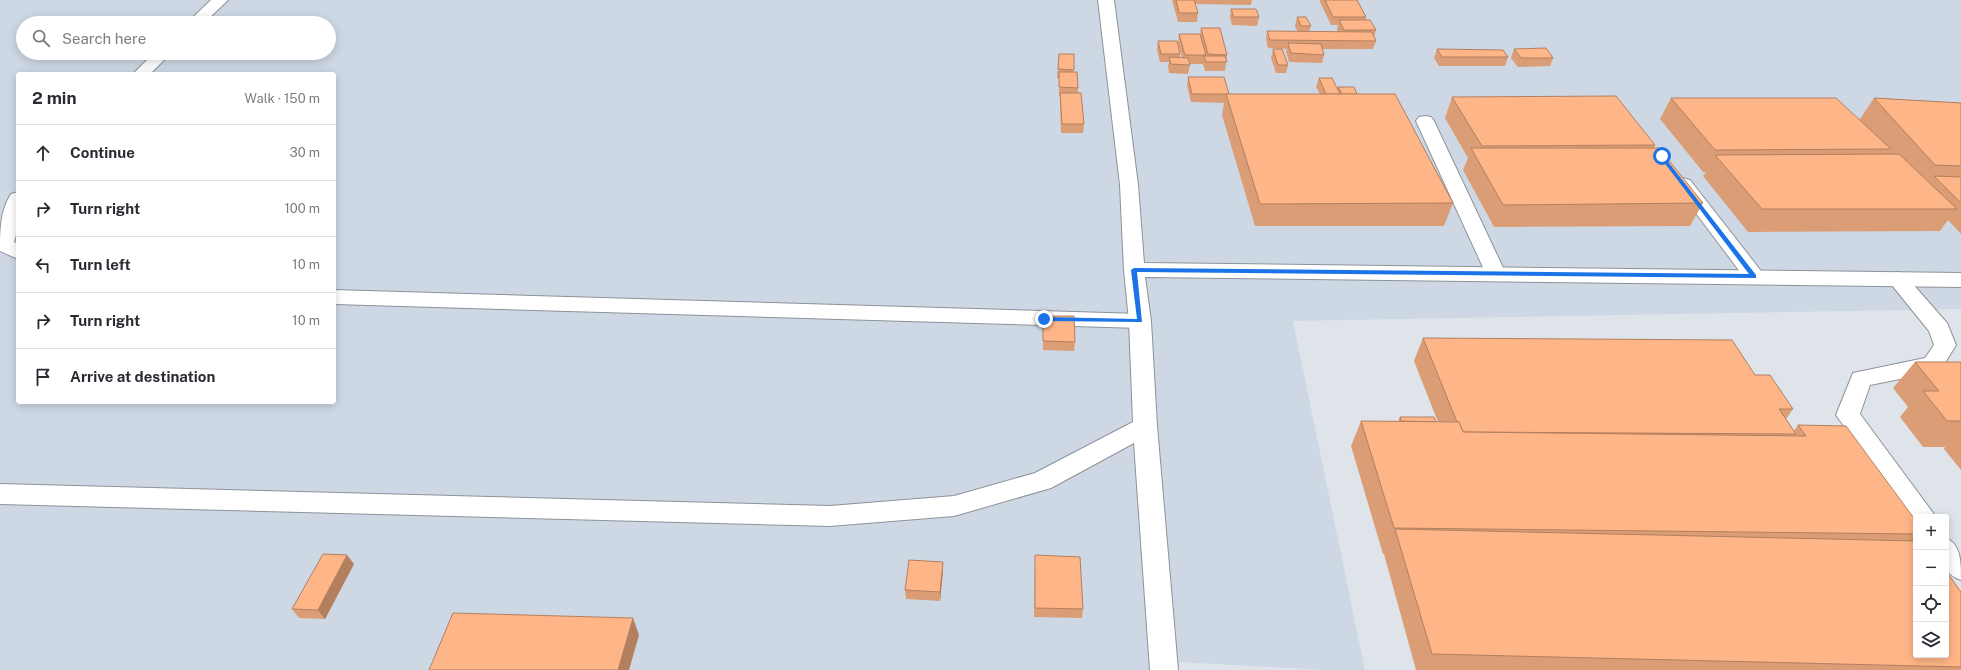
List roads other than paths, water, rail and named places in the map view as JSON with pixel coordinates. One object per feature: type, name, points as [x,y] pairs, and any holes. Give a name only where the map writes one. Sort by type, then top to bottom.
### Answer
[{"type":"street","points":[[203,16],[220,0]]},
{"type":"street","points":[[1106,0],[1129,185],[1134,270],[1140,321],[1145,426],[1164,670]]},
{"type":"street","points":[[143,72],[156,60]]},
{"type":"street","points":[[1425,121],[1496,274]]},
{"type":"street","points":[[1671,168],[1754,276]]},
{"type":"street","points":[[16,204],[3,244],[16,252]]},
{"type":"street","points":[[1134,270],[1754,276],[1961,280]]},
{"type":"street","points":[[1897,279],[1939,328],[1945,345],[1932,365],[1861,379],[1848,415],[1921,514]]},
{"type":"street","points":[[336,297],[1140,321]]},
{"type":"street","points":[[0,494],[830,516],[954,506],[1042,481],[1145,426]]},
{"type":"street","points":[[1947,550],[1961,569]]}]
